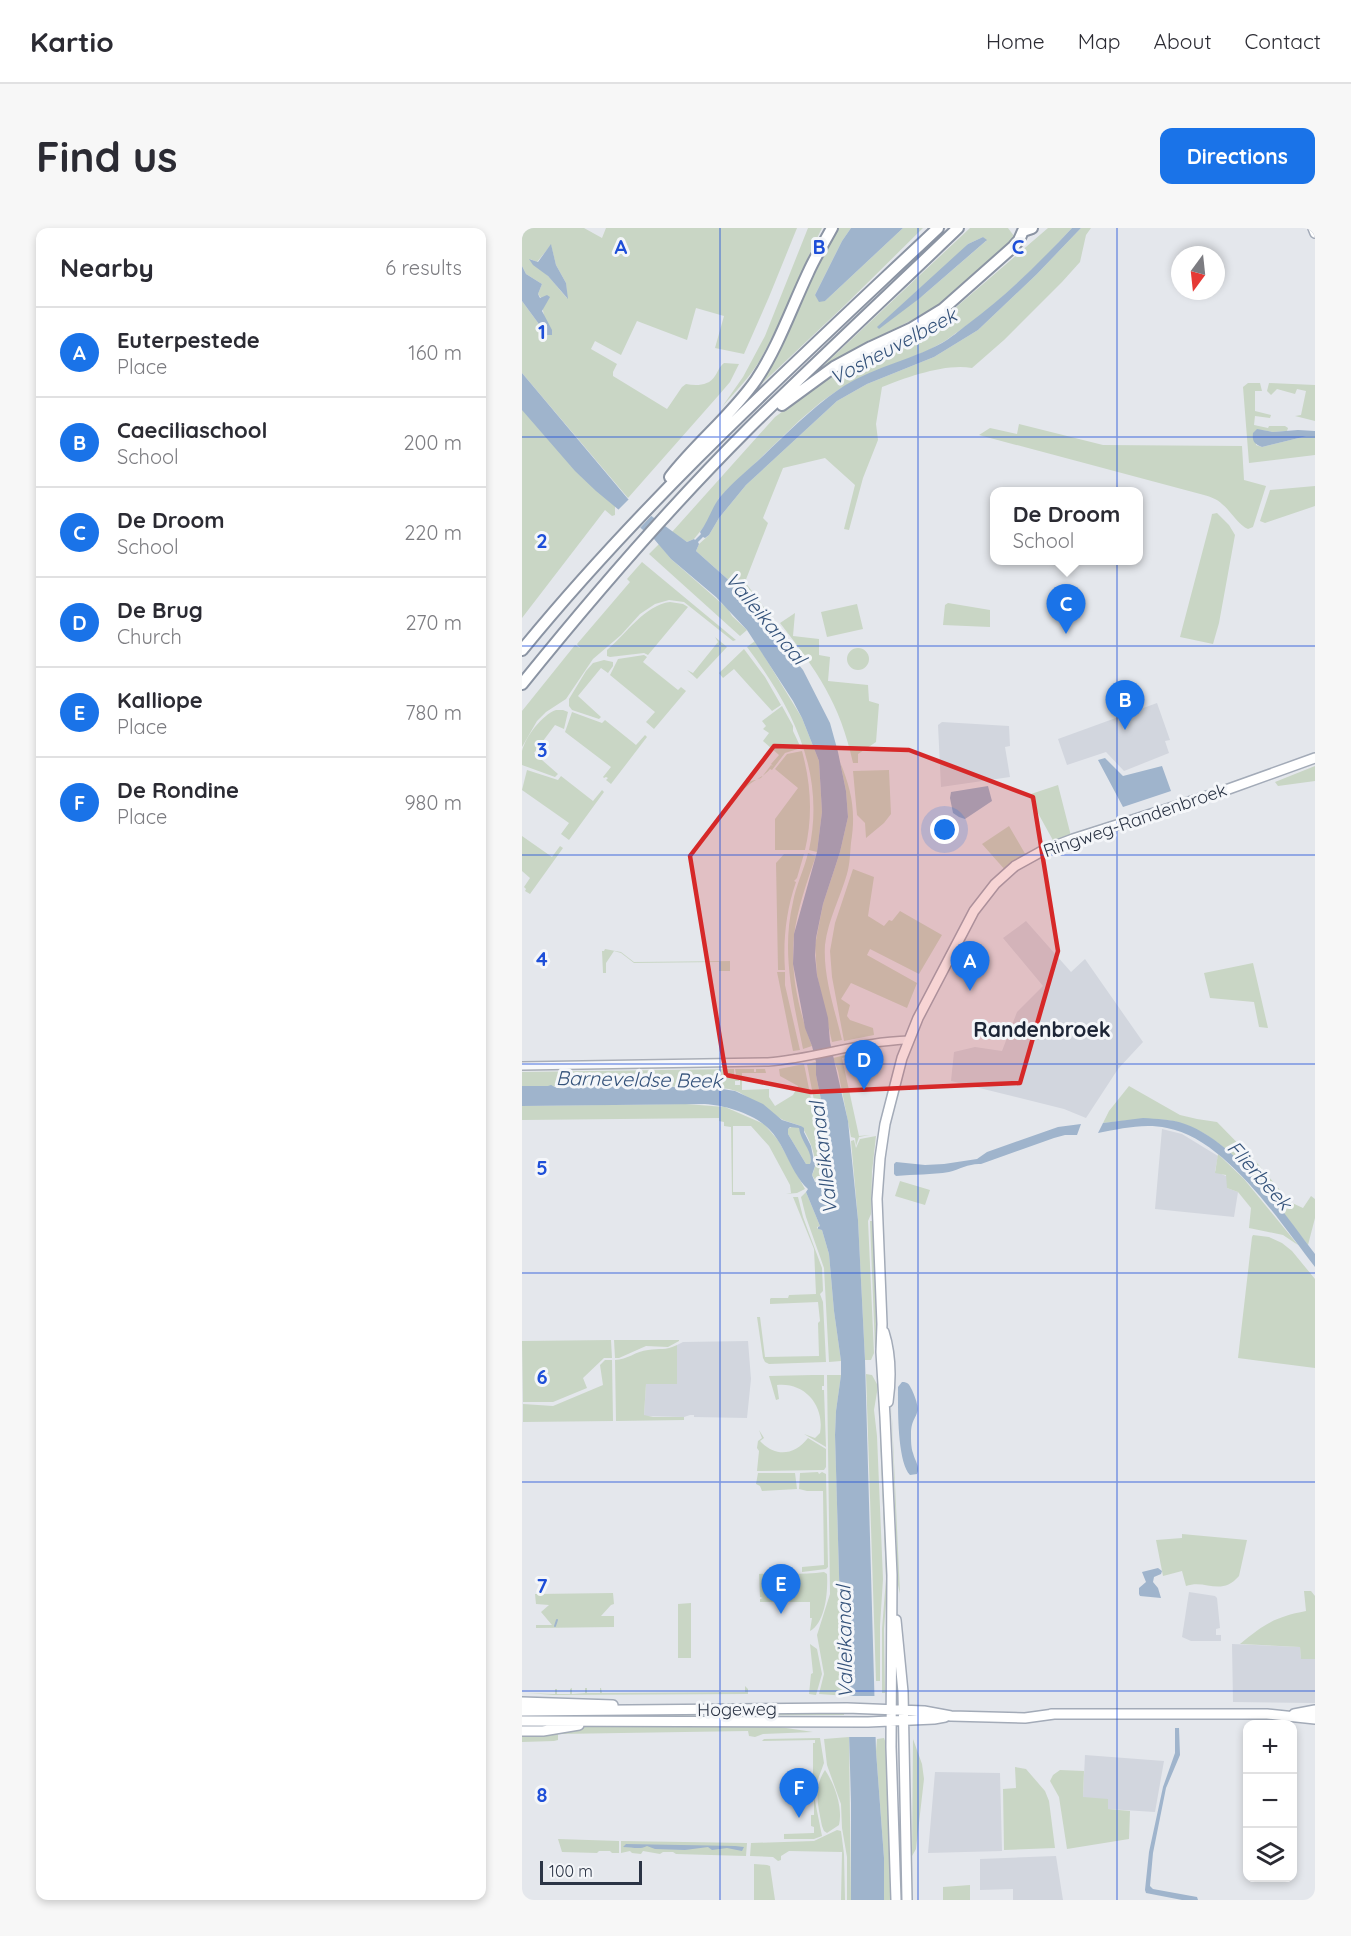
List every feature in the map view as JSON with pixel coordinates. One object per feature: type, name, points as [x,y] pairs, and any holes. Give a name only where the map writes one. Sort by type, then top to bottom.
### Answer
[{"type":"highway","points":[[646,508],[678,466],[734,407],[766,365],[809,271],[832,228]]},
{"type":"highway","points":[[522,650],[646,508],[751,404],[938,228]]},
{"type":"highway","points":[[522,684],[593,597],[646,537],[747,430],[958,228]]},
{"type":"highway","points":[[747,430],[834,367],[912,328],[943,309],[1013,247],[1025,229]]},
{"type":"main road","points":[[1313,228],[1315,233]]},
{"type":"main road","name":"Ringweg-Randenbroek","points":[[896,1900],[891,1720],[892,1581],[877,1217],[880,1158],[888,1106],[902,1058],[918,1017],[974,911],[995,884],[1015,866],[1044,849],[1063,842],[1223,791],[1315,758]]},
{"type":"main road","name":"Ringweg-Randenbroek","points":[[892,1581],[900,1652],[903,1715],[907,1900]]},
{"type":"main road","points":[[522,1701],[611,1705],[630,1710]]},
{"type":"main road","name":"Hogeweg","points":[[522,1711],[847,1708],[891,1709],[903,1715]]},
{"type":"main road","name":"Hogeweg","points":[[1290,1715],[1315,1710]]},
{"type":"main road","name":"Hogeweg","points":[[522,1721],[877,1721],[891,1720],[924,1711],[951,1716],[994,1716],[1025,1712],[1290,1715],[1315,1719]]},
{"type":"main road","points":[[522,1731],[543,1731],[605,1722]]},
{"type":"street","points":[[523,1065],[768,1062],[878,1041],[909,1040]]},
{"type":"highlighted area","points":[[774,746],[909,750],[1033,797],[1058,951],[1020,1083],[811,1092],[726,1075],[690,856]]},
{"type":"shaded area","points":[[1157,703],[1170,740],[1165,741],[1169,753],[1124,771],[1106,752],[1067,765],[1058,739]]},
{"type":"shaded area","points":[[942,722],[1009,726],[1010,746],[1005,747],[1010,777],[941,787],[938,725]]},
{"type":"shaded area","points":[[1026,921],[1071,972],[1085,959],[1143,1042],[1118,1069],[1086,1118],[1064,1109],[951,1081],[954,1052],[975,1047],[1002,1051],[1017,1012],[1043,986],[1003,938]]},
{"type":"shaded area","points":[[1162,1129],[1182,1134],[1218,1156],[1215,1171],[1228,1177],[1227,1188],[1238,1192],[1234,1217],[1155,1209]]},
{"type":"shaded area","points":[[748,1341],[751,1379],[747,1418],[694,1417],[694,1415],[644,1416],[646,1384],[677,1384],[677,1345],[683,1342]]},
{"type":"shaded area","points":[[1189,1592],[1217,1598],[1220,1628],[1216,1629],[1216,1635],[1221,1635],[1221,1641],[1191,1641],[1182,1637]]},
{"type":"shaded area","points":[[1232,1644],[1300,1647],[1301,1659],[1315,1659],[1315,1703],[1233,1702]]},
{"type":"shaded area","points":[[1085,1755],[1164,1761],[1155,1812],[1108,1809],[1083,1797]]},
{"type":"shaded area","points":[[935,1772],[1000,1773],[1002,1851],[928,1853]]},
{"type":"shaded area","points":[[1056,1856],[1063,1900],[1013,1900],[1013,1889],[980,1890],[980,1859]]},
{"type":"green space","points":[[522,228],[584,228],[602,238],[606,228],[797,228],[744,354],[715,348],[724,316],[696,308],[687,340],[637,321],[621,355],[595,341],[591,349],[617,364],[613,376],[667,409],[686,384],[706,383],[724,363],[739,364],[730,382],[628,498],[522,373],[522,301],[547,335],[541,298],[538,294],[542,284],[526,274],[522,266]],"holes":[[[551,245],[556,265],[566,283],[567,298],[530,259],[537,262]]]},
{"type":"green space","points":[[808,228],[822,228],[777,328],[756,366],[722,407],[743,377],[765,336]]},
{"type":"green space","points":[[837,228],[851,228],[815,295],[825,301],[903,228],[923,228],[751,394],[786,334]]},
{"type":"green space","points":[[970,228],[1008,228],[1014,236],[1012,241],[950,297],[932,310],[822,367]],"holes":[[[983,237],[986,241],[920,298],[968,244]]]},
{"type":"green space","points":[[1048,228],[1072,228],[1043,259],[984,313],[927,351],[860,378],[821,402],[719,498],[707,523],[694,539],[687,542],[672,532],[775,417],[844,368],[947,315]]},
{"type":"green space","points":[[1081,228],[1091,228],[1086,235],[1080,262],[1004,340],[972,368],[939,369],[882,387],[876,424],[878,440],[863,478],[849,530],[844,529],[855,485],[825,458],[783,468],[763,518],[768,523],[745,582],[769,614],[764,616],[742,592],[696,551],[699,544],[709,535],[719,518],[746,485],[837,401],[867,384],[934,357],[978,330]]},
{"type":"green space","points":[[1248,383],[1260,383],[1262,391],[1255,391],[1255,411],[1271,415],[1270,418],[1255,416],[1254,425],[1288,428],[1287,431],[1261,430],[1256,445],[1262,447],[1315,436],[1315,455],[1249,463],[1243,387]]},
{"type":"green space","points":[[1269,383],[1315,385],[1315,421],[1295,416],[1301,415],[1306,391],[1297,389],[1295,394],[1277,389],[1271,395],[1267,391]]},
{"type":"green space","points":[[522,409],[581,476],[615,506],[615,515],[612,516],[605,510],[522,618]]},
{"type":"green space","points":[[1019,424],[1103,445],[1242,446],[1244,480],[1266,486],[1253,527],[1248,529],[1244,527],[1216,499],[979,435],[990,428],[1017,434]]},
{"type":"green space","points":[[1315,486],[1315,506],[1265,523],[1260,521],[1270,490]]},
{"type":"green space","points":[[1217,513],[1235,535],[1213,644],[1180,637],[1212,514]]},
{"type":"green space","points":[[659,544],[671,559],[728,609],[747,630],[740,636],[649,554]]},
{"type":"green space","points":[[642,562],[736,640],[733,641],[684,602],[669,600],[655,604],[640,614],[621,635],[593,659],[566,699],[537,721],[522,747],[522,711],[575,645],[580,648],[577,644],[630,582],[627,579]]},
{"type":"green space","points":[[670,602],[688,607],[648,655],[644,653],[607,656],[607,650],[644,614],[661,604]]},
{"type":"green space","points":[[948,603],[990,610],[990,627],[943,625],[945,605]]},
{"type":"green space","points":[[857,604],[863,629],[827,637],[821,612]]},
{"type":"green space","points":[[795,613],[793,636],[819,639],[819,655],[830,657],[828,681],[868,685],[869,701],[879,704],[876,742],[858,754],[858,763],[853,763],[848,742],[826,689],[780,623]]},
{"type":"green space","points":[[715,637],[727,647],[697,679],[687,670],[693,673],[718,642]]},
{"type":"green space","points":[[755,641],[802,718],[819,761],[822,812],[817,852],[809,850],[813,821],[813,794],[809,767],[791,717],[747,647]]},
{"type":"green space","points":[[858,648],[866,651],[869,659],[866,667],[858,670],[850,667],[847,659],[850,651]]},
{"type":"green space","points":[[744,649],[765,677],[781,705],[772,711],[734,669],[723,678],[719,673]]},
{"type":"green space","points":[[644,655],[647,657],[643,662],[678,690],[681,687],[686,691],[654,729],[646,722],[655,712],[610,675],[618,659]]},
{"type":"green space","points":[[604,660],[613,662],[608,673],[601,668],[578,696],[601,717],[599,719],[572,710],[569,706],[569,699],[586,671],[593,663]]},
{"type":"green space","points":[[782,706],[801,748],[785,753],[772,770],[770,769],[763,776],[771,765],[773,766],[771,764],[779,755],[763,741],[769,733],[763,729],[766,726],[762,721]]},
{"type":"green space","points":[[556,710],[568,712],[564,729],[555,725],[534,753],[558,774],[555,777],[522,765],[522,751],[535,727],[545,716]]},
{"type":"green space","points":[[572,712],[602,723],[605,720],[636,745],[645,735],[647,737],[611,784],[606,780],[608,778],[603,777],[611,767],[565,732]]},
{"type":"green space","points":[[802,751],[810,800],[805,850],[775,850],[775,819],[798,788],[775,769],[787,754]]},
{"type":"green space","points":[[840,762],[850,792],[853,821],[848,870],[831,918],[825,945],[828,981],[842,1040],[832,1042],[817,975],[815,945],[823,904],[840,852],[848,817]]},
{"type":"green space","points":[[1315,766],[1315,781],[1278,786],[1275,782]]},
{"type":"green space","points":[[527,770],[558,780],[561,776],[593,801],[602,790],[604,792],[569,840],[561,834],[569,823],[522,790]]},
{"type":"green space","points":[[889,770],[891,814],[866,838],[865,823],[857,815],[853,771]]},
{"type":"green space","points":[[1058,785],[1071,836],[1055,844],[1028,795]]},
{"type":"green space","points":[[1009,826],[1027,857],[1006,871],[982,844]]},
{"type":"green space","points":[[522,836],[552,857],[560,846],[563,848],[530,894],[525,891],[524,887],[530,878],[522,871]]},
{"type":"green space","points":[[808,853],[816,856],[795,926],[793,950],[797,992],[812,1046],[803,1049],[790,976],[788,939],[794,896]]},
{"type":"green space","points":[[784,854],[804,854],[794,881],[796,882],[788,915],[784,948],[785,970],[778,970],[776,863]]},
{"type":"green space","points":[[853,869],[874,877],[868,916],[884,926],[889,920],[892,921],[900,911],[942,935],[919,974],[870,949],[867,955],[917,983],[907,1008],[851,983],[841,999],[850,1005],[847,1016],[850,1020],[873,1028],[874,1035],[844,1041],[832,977],[830,951],[835,923]]},
{"type":"green space","points":[[605,949],[621,952],[634,962],[730,961],[730,971],[719,971],[719,962],[634,963],[621,953],[614,951],[606,963],[606,973],[603,973],[602,951]]},
{"type":"green space","points":[[1253,963],[1268,1028],[1259,1027],[1254,1002],[1210,998],[1204,973]]},
{"type":"green space","points":[[777,972],[785,972],[785,985],[800,1050],[793,1051]]},
{"type":"green space","points":[[862,1051],[863,1053],[842,1058],[859,1136],[870,1135],[859,1137],[856,1146],[855,1138],[851,1137],[838,1071],[833,1058]]},
{"type":"green space","points":[[816,1062],[816,1075],[830,1144],[835,1202],[832,1202],[819,1184],[828,1174],[807,1064]]},
{"type":"green space","points":[[804,1064],[826,1173],[817,1183],[812,1175],[814,1156],[801,1126],[783,1120],[739,1092],[704,1086],[662,1087],[649,1084],[648,1087],[639,1085],[636,1087],[522,1086],[522,1072],[734,1069],[734,1078],[739,1080],[735,1081],[735,1085],[740,1085],[740,1079],[737,1079],[735,1069],[754,1069],[756,1072],[756,1069],[765,1069],[766,1073],[742,1073],[742,1090],[769,1089],[769,1097],[775,1106],[793,1095],[798,1086],[780,1076],[779,1069]]},
{"type":"green space","points":[[1129,1086],[1180,1115],[1217,1122],[1258,1164],[1290,1202],[1303,1208],[1311,1196],[1315,1199],[1315,1218],[1308,1245],[1247,1169],[1210,1137],[1189,1126],[1167,1120],[1143,1119],[1103,1123],[1109,1111]]},
{"type":"green space","points":[[686,1104],[725,1107],[764,1124],[778,1140],[805,1189],[797,1193],[786,1194],[791,1193],[790,1185],[769,1146],[751,1126],[733,1126],[733,1192],[745,1192],[745,1195],[732,1195],[731,1127],[724,1126],[724,1122],[719,1121],[719,1118],[522,1120],[522,1106]]},
{"type":"green space","points":[[794,1126],[799,1128],[808,1146],[811,1155],[810,1164],[806,1164],[788,1134],[787,1129]]},
{"type":"green space","points":[[876,1136],[871,1214],[868,1221],[874,1353],[871,1360],[865,1360],[858,1220],[851,1141],[854,1140],[856,1148],[860,1139]]},
{"type":"green space","points":[[1218,1154],[1244,1179],[1298,1245],[1283,1235],[1249,1228],[1251,1208],[1238,1192],[1227,1188],[1226,1175],[1215,1173]]},
{"type":"green space","points":[[900,1181],[930,1190],[925,1205],[895,1196]]},
{"type":"green space","points":[[806,1192],[820,1226],[817,1227],[822,1230],[829,1254],[841,1361],[829,1362],[824,1268],[801,1197]]},
{"type":"green space","points":[[793,1197],[798,1197],[822,1268],[823,1291],[820,1294],[823,1302],[826,1362],[769,1364],[763,1358],[757,1317],[760,1317],[765,1357],[819,1356],[818,1302],[770,1304],[771,1298],[816,1294],[814,1249]]},
{"type":"green space","points":[[870,1221],[873,1221],[878,1348],[875,1348]]},
{"type":"green space","points":[[1253,1235],[1269,1237],[1282,1243],[1292,1251],[1315,1279],[1315,1368],[1238,1358]]},
{"type":"green space","points":[[611,1340],[612,1358],[604,1358],[583,1378],[587,1388],[553,1402],[523,1402],[522,1341]]},
{"type":"green space","points":[[614,1340],[679,1341],[668,1347],[646,1346],[615,1358]]},
{"type":"green space","points":[[677,1345],[677,1384],[646,1384],[644,1415],[684,1417],[684,1420],[616,1421],[615,1360],[652,1349],[666,1349]]},
{"type":"green space","points":[[605,1360],[612,1360],[613,1421],[523,1422],[523,1404],[553,1406],[603,1385],[600,1365]]},
{"type":"green space","points":[[866,1374],[872,1375],[878,1386],[874,1410],[883,1579],[880,1681],[876,1681]]},
{"type":"green space","points":[[824,1375],[822,1390],[824,1390],[826,1447],[804,1434],[815,1438],[820,1433],[819,1414],[811,1398],[796,1387],[777,1385],[779,1399],[776,1400],[769,1376]]},
{"type":"green space","points":[[827,1375],[841,1375],[835,1435],[841,1643],[848,1696],[819,1694],[824,1674],[817,1635],[830,1594]]},
{"type":"green space","points":[[891,1396],[900,1594],[898,1585]]},
{"type":"green space","points":[[759,1430],[764,1438],[760,1441],[778,1452],[791,1451],[808,1438],[826,1449],[826,1467],[824,1470],[757,1471],[758,1441],[762,1438]]},
{"type":"green space","points":[[880,1435],[882,1435],[888,1577],[884,1629],[885,1693],[882,1693],[882,1629],[886,1579]]},
{"type":"green space","points":[[758,1473],[795,1473],[797,1489],[762,1491],[756,1484]]},
{"type":"green space","points":[[800,1473],[826,1474],[828,1567],[802,1572],[802,1567],[824,1565],[823,1491],[799,1489]]},
{"type":"green space","points":[[1182,1534],[1247,1540],[1239,1576],[1220,1587],[1200,1584],[1186,1586],[1182,1571],[1163,1576],[1156,1540],[1182,1538]]},
{"type":"green space","points":[[824,1572],[827,1574],[825,1605],[820,1621],[810,1631],[812,1618],[810,1618],[810,1602],[760,1602],[763,1598],[760,1597],[759,1574]]},
{"type":"green space","points":[[1304,1591],[1311,1591],[1315,1596],[1315,1659],[1301,1659],[1300,1647],[1240,1644],[1270,1622],[1306,1611]]},
{"type":"green space","points":[[613,1593],[614,1604],[601,1616],[614,1616],[614,1627],[536,1628],[536,1625],[552,1625],[541,1612],[549,1605],[536,1604],[535,1594]]},
{"type":"green space","points":[[691,1603],[691,1658],[678,1658],[678,1604]]},
{"type":"green space","points":[[810,1644],[817,1649],[822,1674],[816,1695],[809,1694],[813,1673]]},
{"type":"green space","points":[[745,1686],[748,1694],[554,1695],[527,1693],[555,1694],[555,1689],[557,1689],[557,1694],[570,1694],[572,1688],[572,1694],[585,1693],[585,1688],[587,1688],[587,1693],[600,1693],[600,1688],[602,1693],[745,1692]]},
{"type":"green space","points":[[844,1711],[844,1715],[555,1716],[556,1715]]},
{"type":"green space","points":[[750,1725],[813,1732],[763,1734],[755,1737],[749,1736],[748,1731],[558,1734],[558,1740],[554,1741],[522,1742],[522,1733],[583,1727]]},
{"type":"green space","points":[[849,1737],[851,1900],[847,1900],[847,1857],[841,1804],[827,1765],[824,1739]]},
{"type":"green space","points":[[820,1738],[824,1763],[817,1782],[813,1784],[813,1743],[815,1740],[762,1741],[764,1739]]},
{"type":"green space","points":[[884,1738],[887,1746],[893,1879],[891,1900],[884,1900],[884,1858],[876,1751],[877,1739]]},
{"type":"green space","points":[[913,1739],[922,1764],[924,1779],[916,1849],[912,1856]]},
{"type":"green space","points":[[1015,1767],[1026,1769],[1045,1791],[1049,1801],[1055,1848],[1004,1850],[1003,1789],[1016,1788]]},
{"type":"green space","points":[[825,1770],[835,1790],[840,1811],[839,1825],[827,1833],[822,1826],[818,1797],[819,1784]]},
{"type":"green space","points":[[1060,1770],[1084,1771],[1083,1797],[1108,1799],[1108,1809],[1130,1811],[1129,1839],[1067,1849],[1059,1797],[1050,1781],[1053,1775]]},
{"type":"green space","points":[[814,1796],[822,1836],[814,1839],[784,1839],[784,1834],[814,1833],[814,1827],[811,1826],[811,1815],[814,1815]]},
{"type":"green space","points":[[837,1830],[841,1831],[844,1854],[845,1900],[841,1900],[842,1852],[789,1851],[778,1861],[773,1857],[750,1856],[751,1843],[814,1841]]},
{"type":"green space","points":[[558,1839],[619,1841],[619,1853],[610,1851],[562,1852]]},
{"type":"green space","points":[[621,1841],[747,1843],[746,1856],[676,1854],[673,1852],[660,1854],[643,1851],[641,1854],[630,1851],[621,1853]]},
{"type":"green space","points":[[754,1864],[770,1866],[775,1900],[754,1900]]},
{"type":"green space","points":[[970,1885],[970,1900],[943,1900],[943,1887]]},
{"type":"water","points":[[851,228],[903,228],[825,301],[819,302],[815,295]]},
{"type":"water","name":"Valleikanaal","points":[[1072,228],[1081,228],[978,330],[934,357],[867,384],[837,401],[746,485],[719,518],[709,535],[698,542],[696,551],[742,592],[803,670],[830,723],[846,791],[848,817],[840,852],[823,904],[815,955],[817,975],[828,1018],[830,1042],[848,1121],[858,1220],[865,1360],[876,1751],[884,1858],[884,1900],[851,1900],[848,1696],[841,1643],[835,1435],[841,1361],[829,1254],[806,1192],[808,1189],[798,1177],[779,1142],[769,1129],[756,1119],[730,1108],[705,1104],[522,1106],[522,1086],[551,1085],[557,1088],[576,1085],[580,1088],[636,1087],[649,1084],[662,1087],[710,1087],[735,1091],[763,1104],[782,1120],[804,1128],[815,1166],[812,1175],[832,1202],[835,1202],[830,1144],[816,1075],[816,1062],[805,1028],[793,964],[794,934],[817,852],[822,812],[819,761],[793,701],[747,630],[716,597],[671,559],[654,539],[575,471],[522,410],[522,373],[628,499],[687,542],[695,540],[701,534],[715,505],[725,491],[818,405],[850,382],[949,339],[1009,291]],"holes":[[[790,1127],[799,1128],[809,1151],[810,1164],[806,1164],[788,1134]]]},
{"type":"water","points":[[983,237],[987,240],[920,298],[879,329],[877,327],[968,244]]},
{"type":"water","points":[[551,244],[556,265],[566,283],[568,299],[529,259],[538,262]]},
{"type":"water","points":[[522,266],[526,274],[542,284],[538,294],[540,298],[547,295],[550,297],[542,311],[552,330],[552,335],[547,335],[522,301]]},
{"type":"water","points":[[1257,429],[1273,432],[1315,431],[1315,436],[1262,447],[1253,440],[1253,433]]},
{"type":"water","points":[[1105,758],[1123,776],[1162,766],[1171,791],[1123,807],[1098,760]]},
{"type":"water","points":[[988,786],[992,801],[965,819],[953,813],[951,792]]},
{"type":"water","points":[[1143,1118],[1185,1124],[1204,1133],[1222,1146],[1257,1180],[1288,1218],[1315,1254],[1315,1267],[1250,1184],[1210,1148],[1189,1135],[1167,1128],[1149,1126],[1098,1133],[1103,1123]]},
{"type":"water","points":[[1081,1124],[1077,1135],[1054,1138],[981,1164],[943,1173],[896,1176],[894,1174],[896,1162],[925,1165],[977,1159],[987,1152],[1058,1127]]},
{"type":"water","points":[[902,1382],[910,1386],[917,1406],[911,1436],[918,1471],[917,1474],[910,1475],[900,1446],[898,1387]]},
{"type":"water","points":[[1158,1568],[1162,1571],[1161,1574],[1154,1577],[1153,1582],[1161,1598],[1140,1596],[1139,1588],[1146,1582],[1142,1572]]},
{"type":"water","points":[[1175,1728],[1179,1728],[1180,1755],[1166,1788],[1153,1853],[1150,1886],[1153,1889],[1197,1897],[1198,1900],[1182,1900],[1146,1893],[1145,1890],[1149,1852],[1163,1787],[1175,1753]]},
{"type":"water","points":[[626,1844],[744,1847],[742,1851],[727,1848],[712,1850],[708,1847],[685,1850],[655,1849],[647,1846],[623,1847]]},
{"type":"pier","points":[[631,497],[653,514],[638,530],[617,511]]},
{"type":"pier","points":[[847,1696],[877,1696],[877,1737],[848,1737]]},
{"type":"waterway","points":[[555,1626],[557,1620]]},
{"type":"place","name":"De Droom","points":[[1066,634]]},
{"type":"place","name":"Caeciliaschool","points":[[1125,730]]},
{"type":"place","name":"Euterpestede","points":[[970,991]]},
{"type":"place","name":"De Brug","points":[[864,1090]]},
{"type":"place","name":"Kalliope","points":[[781,1614]]},
{"type":"place","name":"De Rondine","points":[[799,1818]]},
{"type":"district","name":"Randenbroek","points":[[1042,1029]]},
{"type":"water label","name":"Vosheuvelbeek","points":[[893,346]]},
{"type":"water label","name":"Barneveldse Beek","points":[[639,1079]]},
{"type":"water label","name":"Flierbeek","points":[[1260,1175]]}]
